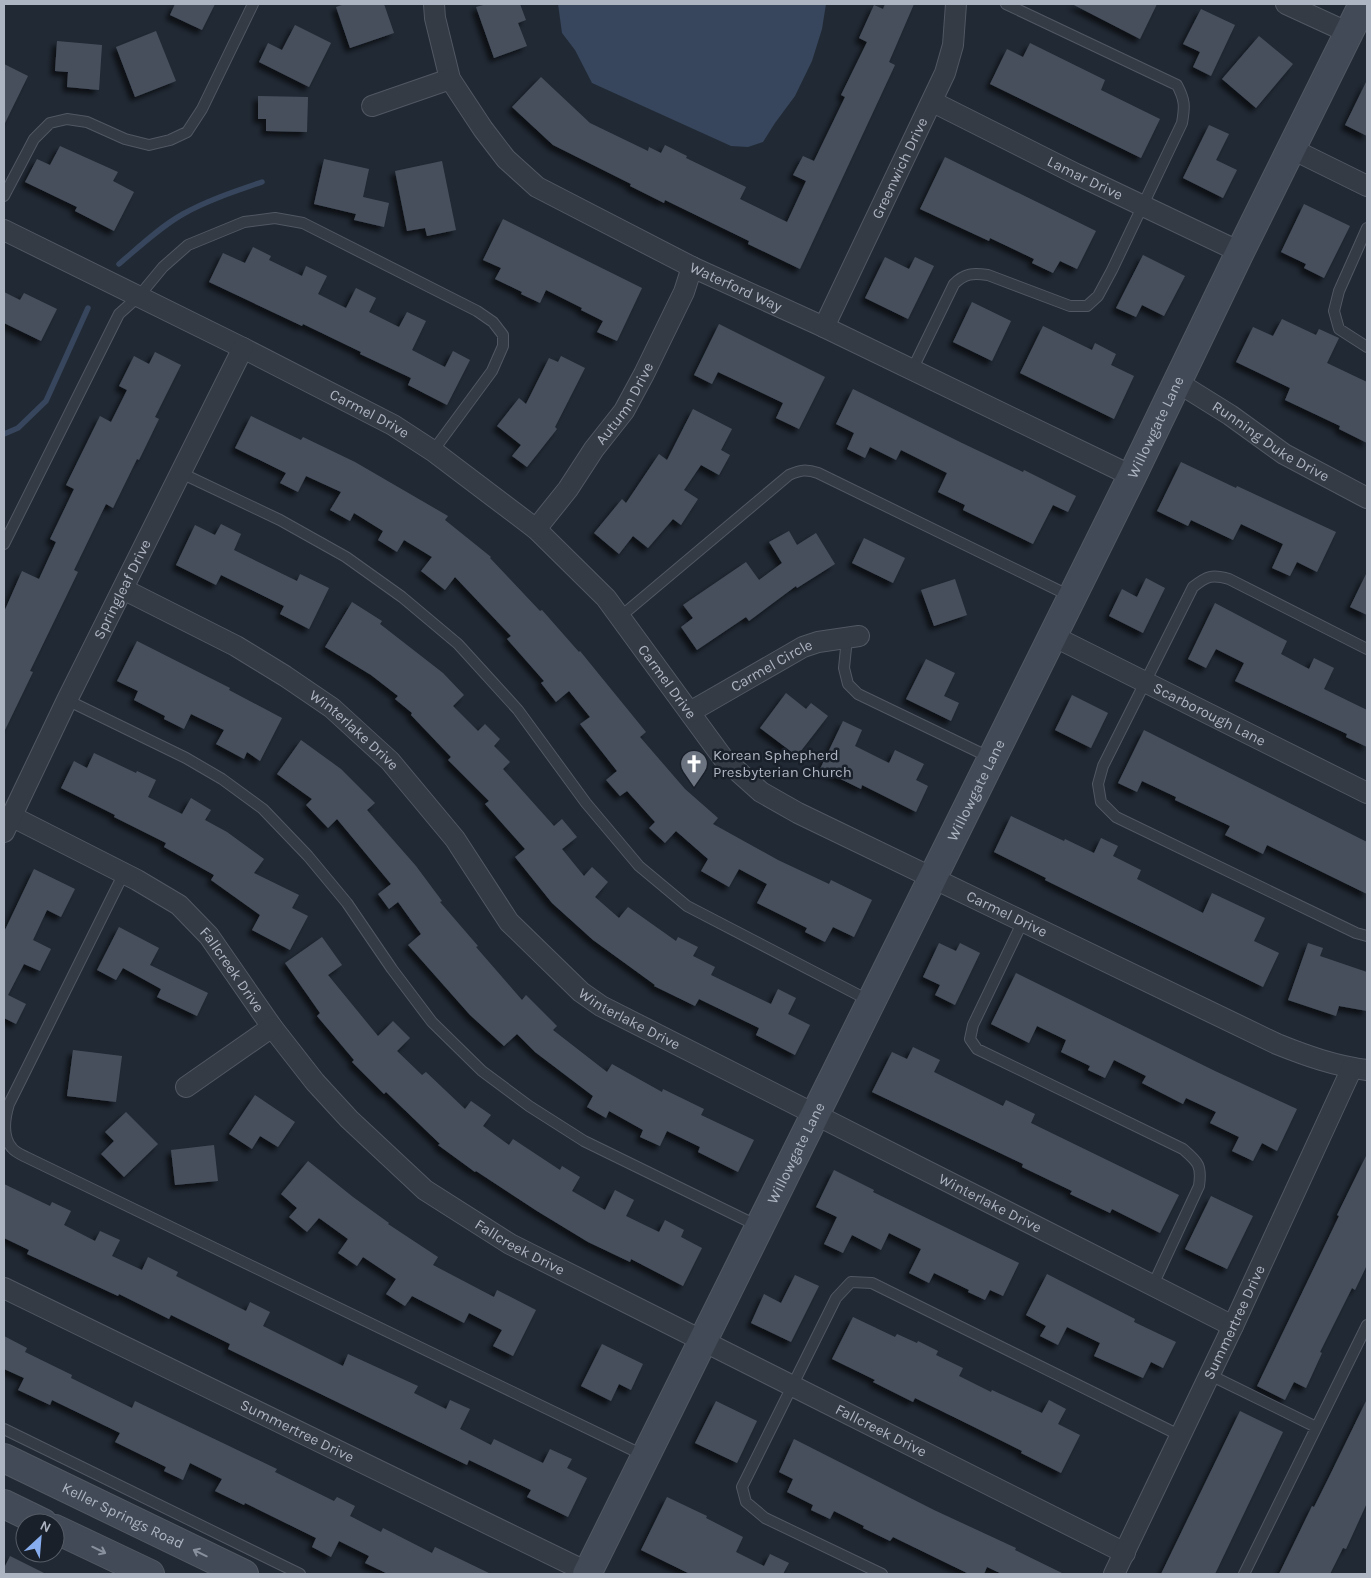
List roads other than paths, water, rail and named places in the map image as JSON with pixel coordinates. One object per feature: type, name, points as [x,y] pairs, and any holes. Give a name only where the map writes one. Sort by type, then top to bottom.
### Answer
[{"type":"street","name":"Waterford Way","points":[[434,4],[435,18],[450,79],[483,129],[506,159],[537,187],[692,267],[824,327],[1132,476]]},
{"type":"street","name":"Greenwich Drive","points":[[824,327],[946,73],[953,45],[956,4]]},
{"type":"street","points":[[1286,4],[1349,32]]},
{"type":"street","name":"Willowgate Lane","points":[[588,1574],[932,876],[1072,598],[1363,4]]},
{"type":"street","points":[[372,106],[450,79]]},
{"type":"street","name":"Lamar Drive","points":[[932,102],[1240,252]]},
{"type":"street","points":[[1292,149],[1367,186]]},
{"type":"street","name":"Carmel Drive","points":[[4,230],[243,348],[393,425],[433,451],[536,529],[606,598],[723,758],[761,792],[798,812],[1277,1044],[1313,1059],[1360,1069]]},
{"type":"street","name":"Autumn Drive","points":[[536,529],[568,489],[594,449],[624,411],[684,292],[692,267]]},
{"type":"street","name":"Springleaf Drive","points":[[8,824],[67,700],[243,348]]},
{"type":"street","name":"Running Duke Drive","points":[[1177,382],[1230,415],[1284,454],[1367,498]]},
{"type":"street","name":"Winterlake Drive","points":[[123,589],[236,646],[332,708],[390,761],[455,839],[508,922],[581,992],[601,1006],[1233,1326]]},
{"type":"street","name":"Scarborough Lane","points":[[1053,636],[1367,793]]},
{"type":"street","name":"Carmel Circle","points":[[690,712],[803,647],[818,642],[853,637]]},
{"type":"street","name":"Fallcreek Drive","points":[[8,824],[124,873],[179,905],[209,936],[272,1027],[315,1082],[349,1119],[425,1190],[510,1244],[702,1342],[1124,1552]]},
{"type":"street","points":[[186,1087],[272,1027]]},
{"type":"street","name":"Summertree Drive","points":[[1114,1574],[1233,1326],[1360,1069]]},
{"type":"street","name":"Summertree Drive","points":[[4,1288],[588,1574]]},
{"type":"street","name":"Keller Springs Road","points":[[4,1458],[244,1574]]},
{"type":"street","points":[[4,1504],[22,1513]]},
{"type":"street","points":[[65,1534],[150,1574]]},
{"type":"lane","points":[[4,196],[34,139],[50,123],[67,119],[87,122],[125,139],[149,145],[170,140],[187,132],[202,109],[253,4]]},
{"type":"lane","points":[[912,370],[954,284],[962,276],[974,273],[988,275],[1070,306],[1087,306],[1098,296],[1182,123],[1185,110],[1184,97],[1177,85],[1006,4]]},
{"type":"lane","points":[[4,544],[119,314],[139,296],[163,267],[188,245],[244,222],[275,218],[303,223],[477,311],[493,322],[503,335],[503,346],[492,371],[433,451]]},
{"type":"lane","points":[[1367,228],[1339,291],[1334,311],[1339,329],[1367,347]]},
{"type":"lane","points":[[620,617],[789,475],[799,470],[818,473],[1072,598]]},
{"type":"lane","points":[[181,473],[280,520],[346,557],[402,597],[458,644],[518,710],[586,803],[639,866],[687,906],[870,1002]]},
{"type":"lane","points":[[1367,649],[1229,579],[1215,575],[1203,578],[1193,587],[1103,766],[1098,784],[1101,802],[1116,817],[1367,936]]},
{"type":"lane","points":[[853,637],[844,668],[848,684],[858,694],[991,758]]},
{"type":"lane","points":[[67,700],[186,758],[222,780],[263,809],[308,856],[347,903],[392,969],[432,1022],[482,1071],[529,1106],[584,1141],[758,1227]]},
{"type":"lane","points":[[124,873],[9,1104],[4,1119],[5,1133],[11,1147],[26,1158],[646,1456]]},
{"type":"lane","points":[[1023,921],[973,1025],[970,1039],[977,1050],[1183,1148],[1196,1160],[1201,1171],[1199,1186],[1153,1285]]},
{"type":"lane","points":[[882,1574],[765,1518],[746,1502],[742,1486],[836,1298],[851,1282],[872,1283],[1181,1436]]},
{"type":"lane","points":[[1244,1574],[1367,1325]]},
{"type":"lane","points":[[1210,1375],[1316,1427]]},
{"type":"lane","points":[[4,1429],[300,1574]]},
{"type":"water","points":[[558,4],[826,4],[822,29],[812,61],[795,96],[763,142],[748,147],[731,146],[592,83],[575,50],[562,33]]},
{"type":"waterway","points":[[119,264],[174,219],[212,200],[262,182]]},
{"type":"waterway","points":[[4,434],[18,428],[46,401],[88,308]]},
{"type":"place","name":"Korean Sphepherd Presbyterian Church","points":[[694,788]]}]
